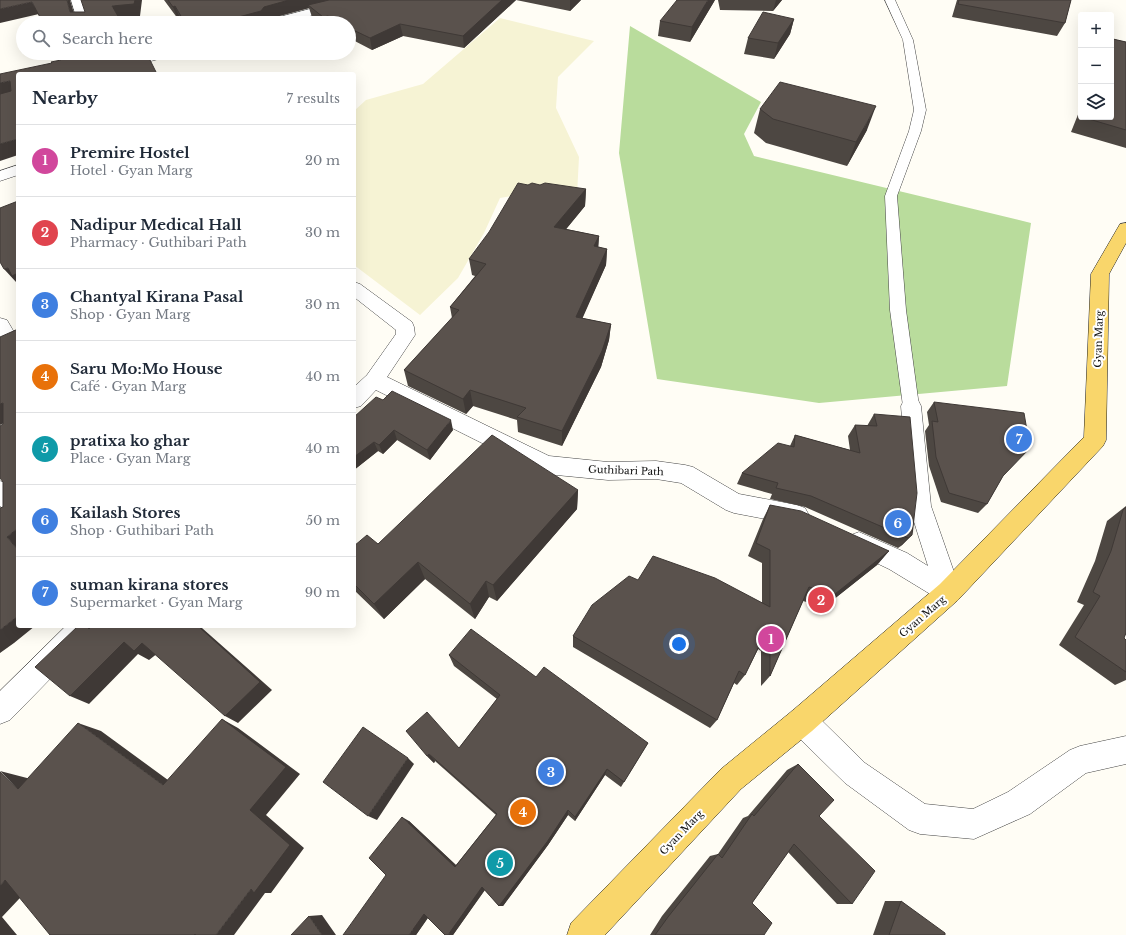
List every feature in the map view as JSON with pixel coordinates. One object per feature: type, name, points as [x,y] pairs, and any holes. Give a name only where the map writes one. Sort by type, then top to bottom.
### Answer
[{"type":"main road","name":"Gyan Marg","points":[[583,935],[731,779],[802,721],[949,592],[1095,440],[1100,274],[1126,228]]},
{"type":"street","points":[[77,0],[82,16]]},
{"type":"street","points":[[297,16],[336,5],[361,0]]},
{"type":"street","points":[[104,61],[116,60]]},
{"type":"street","points":[[0,176],[16,171]]},
{"type":"street","points":[[356,290],[405,327],[406,335],[374,380],[356,398]]},
{"type":"street","points":[[0,325],[5,332],[0,341]]},
{"type":"street","name":"Guthibari Path","points":[[374,380],[546,465],[608,471],[656,470],[685,474],[734,503],[796,515],[817,524]]},
{"type":"street","points":[[911,406],[920,506],[949,592]]},
{"type":"street","points":[[0,491],[16,507]]},
{"type":"street","points":[[844,536],[898,561],[949,592]]},
{"type":"street","points":[[0,710],[82,628]]},
{"type":"street","points":[[802,721],[855,773],[920,819],[974,824],[1019,803],[1080,760],[1126,750]]},
{"type":"lane","points":[[890,0],[908,40],[920,110],[915,131],[891,196],[898,310],[911,406]]},
{"type":"shaded area","points":[[500,18],[594,41],[558,77],[556,108],[579,157],[577,195],[517,195],[500,198],[484,233],[458,278],[420,315],[356,267],[356,109],[366,100],[423,84]]},
{"type":"green space","points":[[630,26],[761,102],[744,134],[754,156],[1031,223],[1007,386],[819,403],[657,379],[619,153]]},
{"type":"building","points":[[0,0],[67,0],[70,12],[85,12],[81,0],[135,0],[134,4],[112,6],[118,16],[39,16],[32,2],[0,9]]},
{"type":"building","points":[[168,0],[289,0],[264,7],[261,11],[242,16],[181,16],[175,6],[173,7]]},
{"type":"building","points":[[329,0],[502,0],[463,36],[400,24],[370,38],[356,31],[356,16],[322,16],[308,5]]},
{"type":"building","points":[[677,0],[708,0],[692,27],[660,21]]},
{"type":"building","points":[[959,0],[1071,0],[1065,23],[958,4]]},
{"type":"building","points":[[763,12],[794,19],[778,43],[748,38]]},
{"type":"building","points":[[1114,39],[1126,42],[1126,130],[1092,120],[1114,120]]},
{"type":"building","points":[[61,60],[150,60],[156,72],[16,72],[16,140],[0,144],[0,94],[11,91],[10,81],[0,83],[0,74],[52,63],[51,62]]},
{"type":"building","points":[[780,82],[876,106],[856,142],[773,119],[760,109]]},
{"type":"building","points":[[518,183],[528,185],[532,183],[540,185],[545,183],[586,189],[554,227],[599,236],[594,246],[607,249],[576,317],[611,324],[602,351],[562,431],[517,417],[526,408],[470,390],[463,399],[404,370],[459,310],[450,307],[486,264],[469,259],[489,232]]},
{"type":"building","points":[[16,202],[16,274],[12,276],[8,268],[4,269],[0,262],[0,208]]},
{"type":"building","points":[[16,330],[16,530],[7,537],[16,548],[16,618],[0,630],[0,508],[3,507],[3,482],[0,478],[0,426],[3,424],[3,403],[0,404],[0,337]]},
{"type":"building","points":[[392,391],[451,420],[427,450],[394,430],[379,445],[374,442],[356,456],[356,415],[376,397],[383,400]]},
{"type":"building","points":[[934,402],[1024,413],[1030,448],[1003,476],[987,504],[949,493],[936,457],[932,421],[938,422]]},
{"type":"building","points":[[874,414],[910,417],[917,493],[912,535],[908,538],[811,496],[776,488],[778,483],[742,473],[778,443],[794,447],[795,435],[860,453],[855,425],[877,426]]},
{"type":"building","points":[[492,435],[578,490],[493,585],[486,581],[470,604],[418,562],[374,604],[356,586],[356,544],[367,535],[378,544]]},
{"type":"building","points":[[770,505],[801,511],[889,551],[835,594],[809,587],[770,676],[770,640],[764,636],[745,675],[739,671],[717,720],[573,636],[592,605],[629,576],[638,580],[653,556],[715,578],[770,607],[770,550],[756,543]]},
{"type":"building","points":[[1126,507],[1126,633],[1124,638],[1126,640],[1126,672],[1075,637],[1100,596],[1093,592],[1111,551],[1123,510]]},
{"type":"building","points":[[76,628],[200,628],[260,682],[225,716],[142,643],[134,651],[124,642],[70,696],[35,667]]},
{"type":"building","points":[[471,629],[536,677],[544,667],[648,743],[624,782],[607,769],[575,817],[568,810],[547,842],[499,906],[482,887],[448,935],[445,935],[424,914],[409,935],[343,935],[386,875],[369,858],[402,817],[455,867],[497,814],[429,754],[427,756],[406,731],[427,712],[459,748],[500,695],[449,655]]},
{"type":"building","points":[[222,719],[286,767],[250,810],[290,845],[254,893],[251,889],[216,935],[50,935],[5,880],[0,886],[0,772],[18,789],[78,723],[163,785]]},
{"type":"building","points":[[363,727],[408,758],[368,816],[323,782]]},
{"type":"building","points":[[798,764],[834,800],[819,816],[875,871],[852,904],[794,844],[752,903],[772,923],[764,935],[655,935],[718,854],[722,858],[752,814],[754,816]]},
{"type":"building","points":[[901,901],[945,933],[945,935],[889,935]]},
{"type":"building","points":[[309,916],[322,935],[291,935]]},
{"type":"place","name":"suman kirana stores","points":[[1019,439]]},
{"type":"place","name":"Kailash Stores","points":[[898,523]]},
{"type":"place","name":"Nadipur Medical Hall","points":[[821,600]]},
{"type":"place","name":"Premire Hostel","points":[[771,639]]},
{"type":"place","name":"Chantyal Kirana Pasal","points":[[551,772]]},
{"type":"place","name":"Saru Mo:Mo House","points":[[523,812]]},
{"type":"place","name":"pratixa ko ghar","points":[[500,863]]}]
